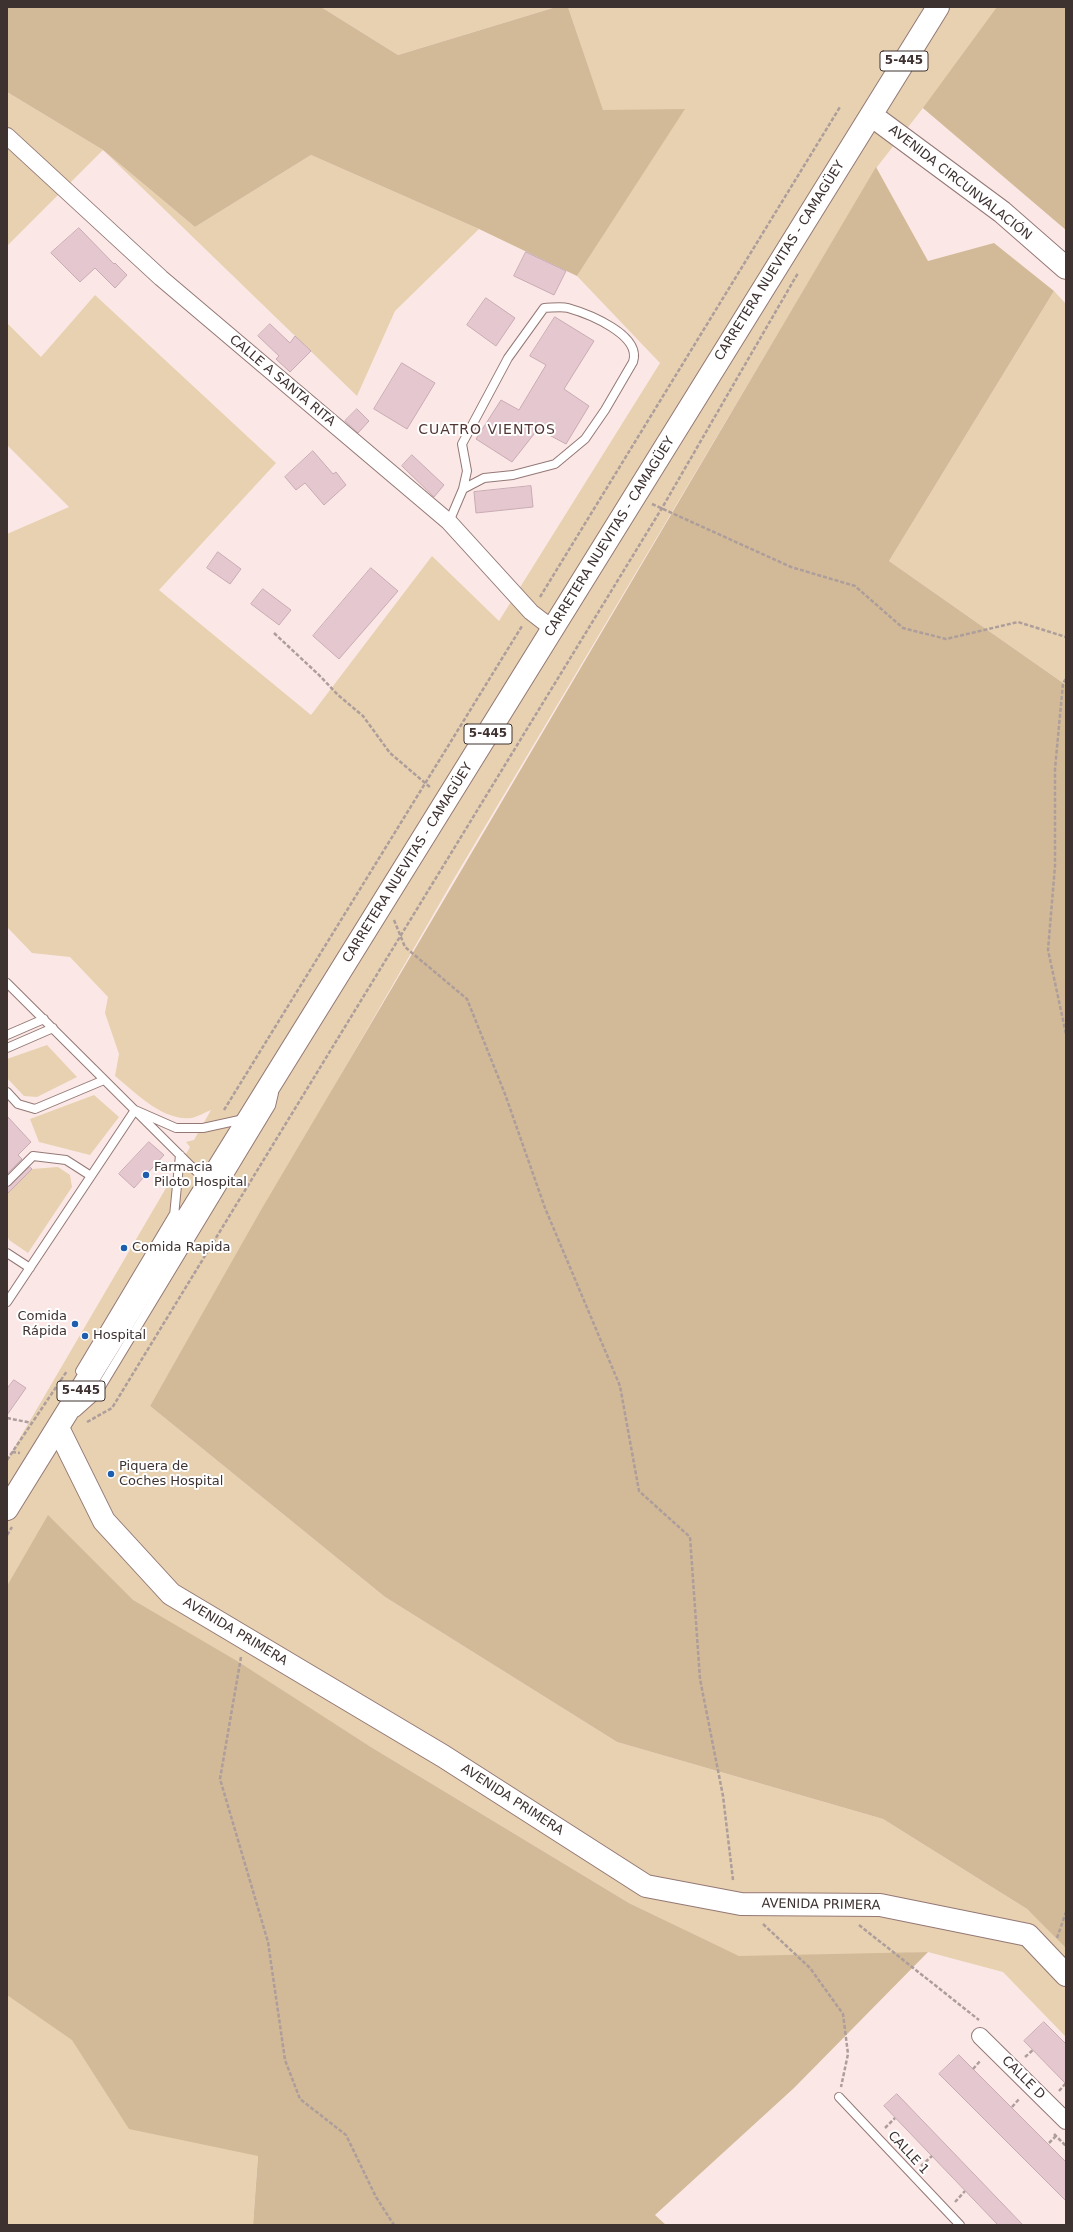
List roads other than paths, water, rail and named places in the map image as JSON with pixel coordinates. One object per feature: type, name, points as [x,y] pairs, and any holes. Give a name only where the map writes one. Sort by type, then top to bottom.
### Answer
[{"type":"main road","name":"CARRETERA NUEVITAS - CAMAGÜEY","points":[[7,1509],[13,1491],[62,1436],[172,1245],[209,1184],[938,7]]},
{"type":"main road","name":"AVENIDA CIRCUNVALACIÓN","points":[[871,115],[1002,212],[1066,268]]},
{"type":"main road","name":"AVENIDA PRIMERA","points":[[62,1436],[104,1521],[171,1594],[443,1756],[646,1886],[741,1904],[880,1905],[1028,1935],[1066,1975]]},
{"type":"street","name":"CALLE A SANTA RITA","points":[[7,136],[161,278],[449,522],[531,612],[553,629]]},
{"type":"street","name":"CALLE D","points":[[980,2036],[1066,2121]]},
{"type":"lane","points":[[449,522],[463,489],[467,471],[462,444],[508,358],[544,308],[567,307],[613,327],[632,345],[635,356],[633,362],[605,410],[585,439],[555,464],[513,475],[484,478],[463,489]]},
{"type":"lane","points":[[7,983],[209,1184]]},
{"type":"lane","points":[[7,1035],[44,1020]]},
{"type":"lane","points":[[7,1048],[53,1028]]},
{"type":"lane","name":"CARRETERA NUEVITAS - CAMAGÜEY","points":[[62,1436],[96,1395],[271,1106],[282,1066]]},
{"type":"lane","points":[[7,1092],[18,1104],[35,1110],[104,1080]]},
{"type":"lane","points":[[135,1110],[176,1128],[203,1128],[250,1118]]},
{"type":"lane","points":[[7,1302],[135,1110]]},
{"type":"lane","points":[[172,1245],[180,1155]]},
{"type":"lane","points":[[7,1182],[32,1156],[66,1160],[91,1176]]},
{"type":"lane","points":[[62,1436],[74,1382],[175,1212]]},
{"type":"lane","points":[[7,1253],[30,1268]]},
{"type":"lane","name":"CALLE 1","points":[[839,2097],[960,2225]]},
{"type":"place","name":"Farmacia Piloto Hospital","points":[[146,1175]]},
{"type":"place","name":"Comida Rapida","points":[[124,1248]]},
{"type":"place","name":"Comida Rápida","points":[[75,1324]]},
{"type":"place","name":"Hospital","points":[[85,1336]]},
{"type":"place","name":"Piquera de Coches Hospital","points":[[111,1474]]},
{"type":"district","name":"CUATRO VIENTOS","points":[[487,430]]}]
